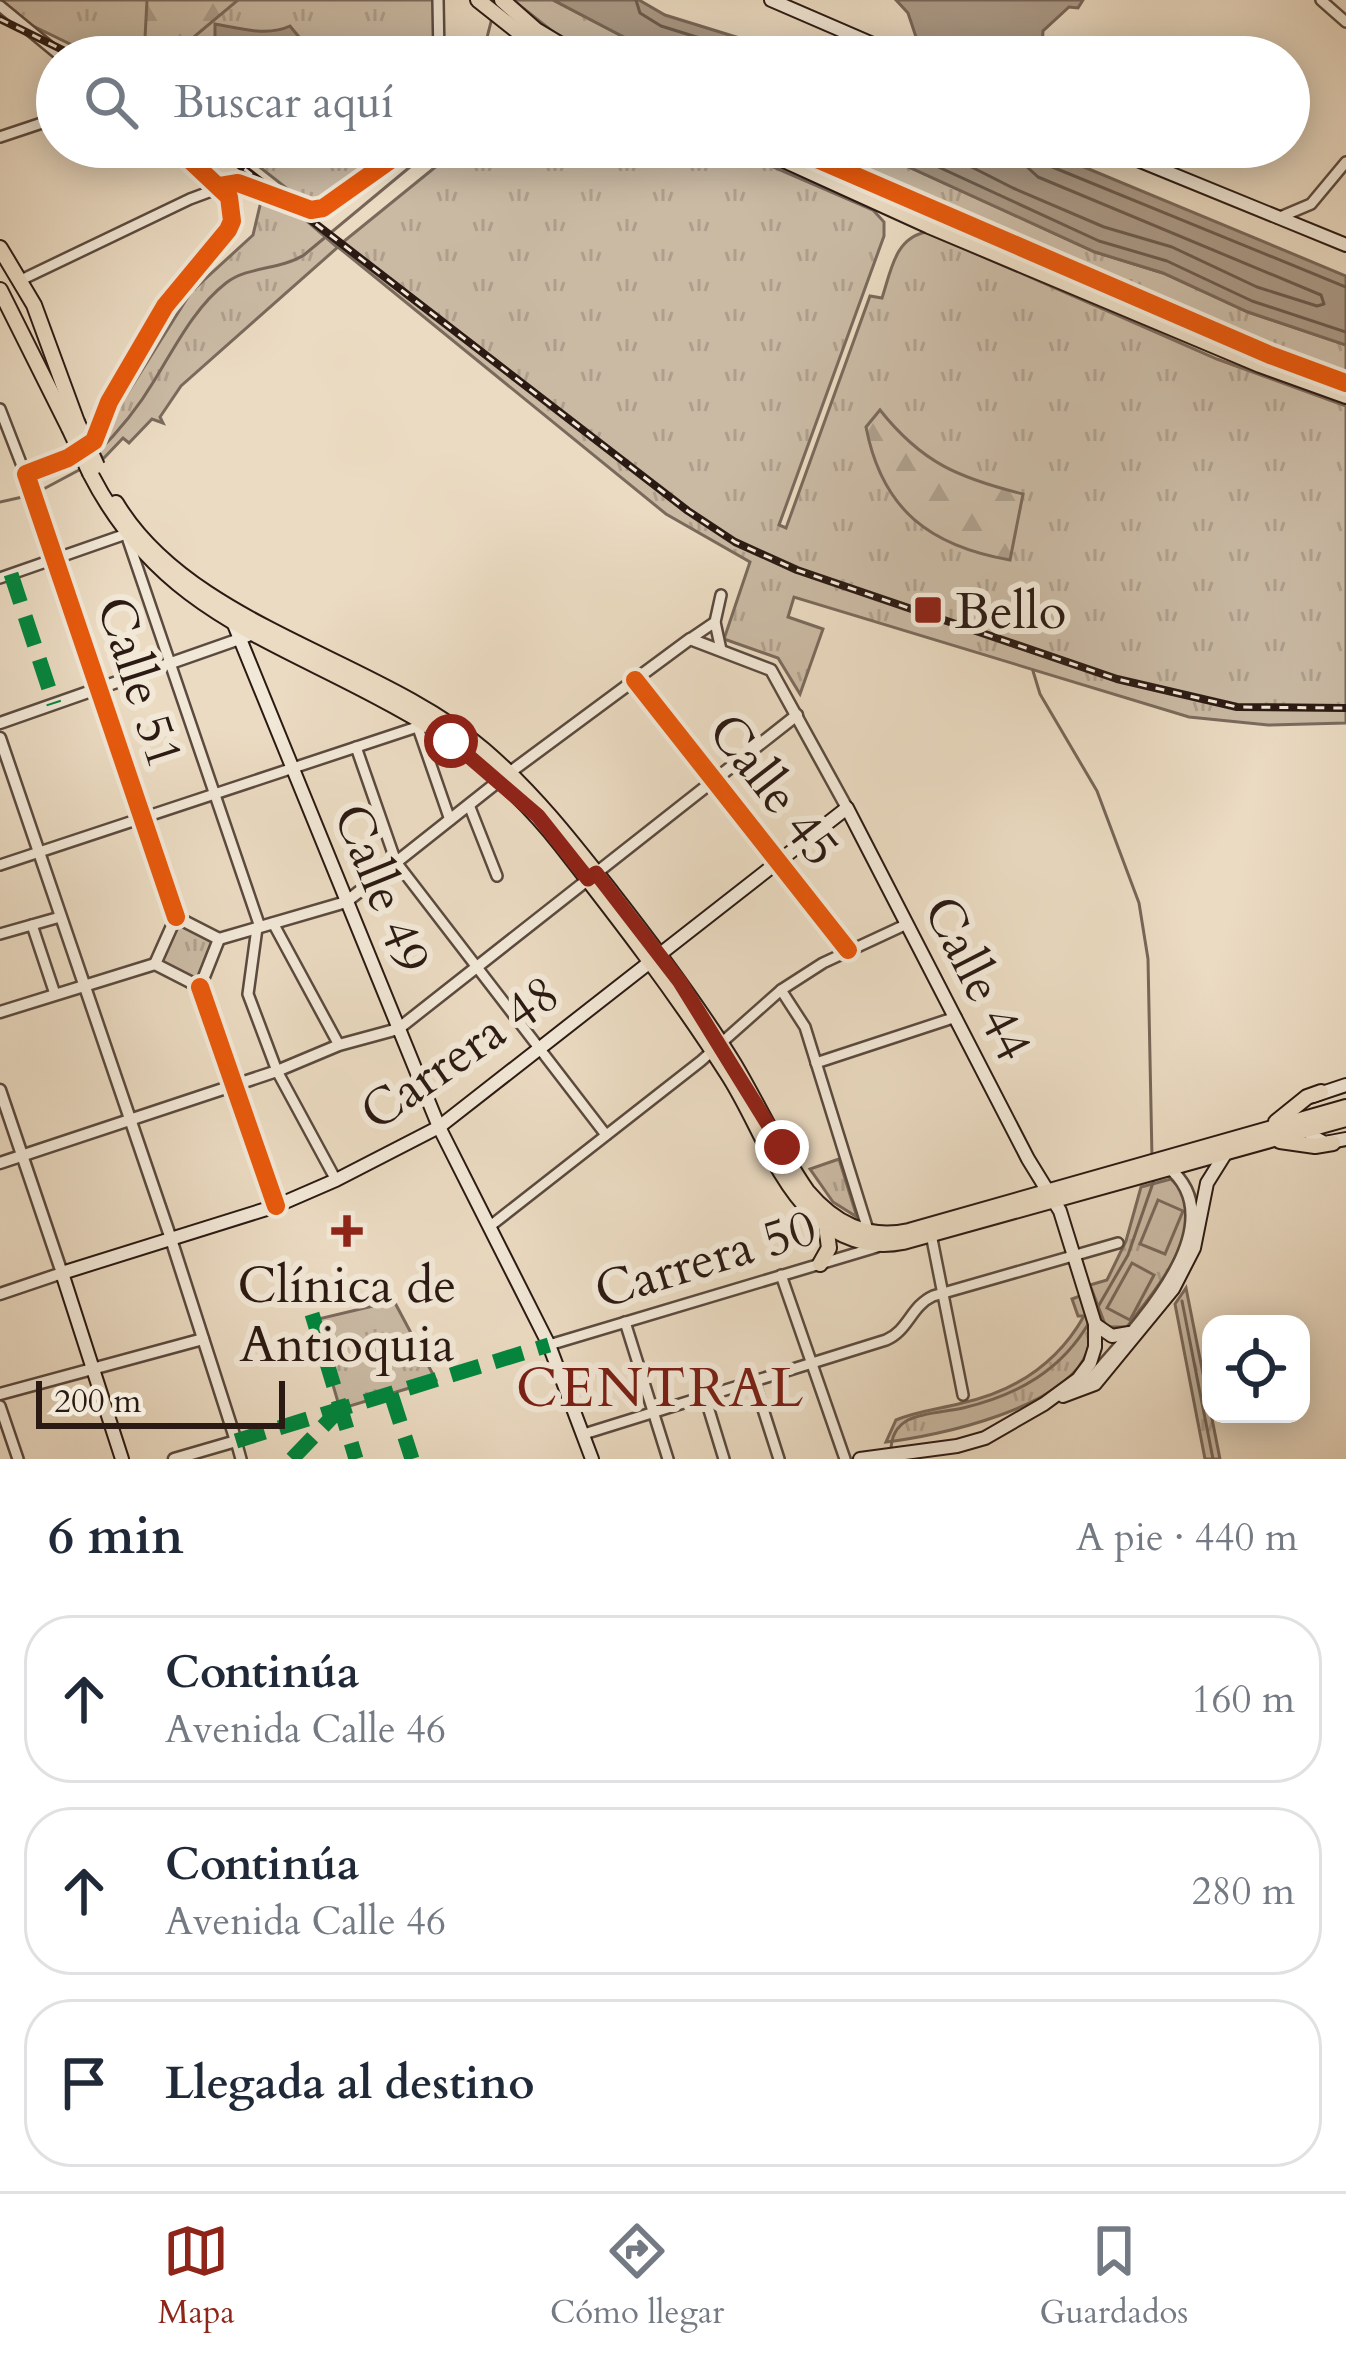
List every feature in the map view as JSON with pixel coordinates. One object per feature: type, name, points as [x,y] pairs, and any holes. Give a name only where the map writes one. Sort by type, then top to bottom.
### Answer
[{"type":"main road","points":[[771,0],[854,36]]},
{"type":"main road","points":[[480,2],[521,36]]},
{"type":"main road","points":[[507,4],[546,36]]},
{"type":"main road","points":[[801,168],[1260,365],[1346,396]]},
{"type":"main road","points":[[838,168],[1270,355],[1346,383]]},
{"type":"main road","points":[[1156,168],[1346,244]]},
{"type":"main road","points":[[0,248],[46,332],[73,425]]},
{"type":"main road","points":[[0,290],[126,534],[199,601],[419,723],[504,777]]},
{"type":"main road","points":[[94,470],[136,531],[226,605],[248,632],[422,707],[476,744],[655,956],[807,1191],[840,1222],[869,1233],[909,1231],[1227,1151],[1286,1118],[1307,1097],[1346,1085]]},
{"type":"main road","name":"Calle 49","points":[[226,605],[248,632],[292,768],[439,1127],[549,1345],[592,1459]]},
{"type":"main road","name":"Carrera 48","points":[[62,1273],[276,1205],[337,1180],[439,1127],[847,808]]},
{"type":"main road","name":"Calle 44","points":[[847,808],[1050,1195],[1095,1324]]},
{"type":"main road","points":[[716,1047],[795,1193],[826,1225],[856,1240],[884,1245],[1050,1195]]},
{"type":"main road","points":[[1321,1092],[1305,1106],[1306,1124],[1317,1141],[1340,1141]]},
{"type":"main road","points":[[1164,1165],[1306,1124],[1346,1107]]},
{"type":"main road","points":[[1306,1124],[1346,1119]]},
{"type":"main road","points":[[1256,1138],[1315,1146],[1340,1141]]},
{"type":"main road","points":[[1050,1400],[1098,1381],[1180,1280],[1194,1248],[1208,1183],[1227,1151]]},
{"type":"main road","points":[[820,1264],[829,1248],[826,1225]]},
{"type":"main road","points":[[62,1273],[122,1459]]},
{"type":"main road","points":[[1095,1324],[1112,1336],[1129,1333]]},
{"type":"main road","points":[[860,1459],[957,1452],[998,1432],[1078,1378],[1090,1363],[1095,1324]]},
{"type":"street","points":[[438,0],[439,36]]},
{"type":"street","points":[[1321,0],[1346,22]]},
{"type":"street","points":[[0,5],[37,36]]},
{"type":"street","points":[[0,137],[36,125]]},
{"type":"street","points":[[1276,218],[1311,204],[1346,162]]},
{"type":"street","points":[[21,280],[220,186],[238,183],[311,210],[323,208],[379,168]]},
{"type":"street","points":[[26,474],[68,458],[94,441],[109,402],[165,307],[226,234],[231,208],[204,169]]},
{"type":"street","points":[[190,199],[204,169]]},
{"type":"street","points":[[1311,204],[1312,226],[1322,236]]},
{"type":"street","name":"Calle 51","points":[[0,409],[40,512],[176,917]]},
{"type":"street","points":[[0,578],[126,534],[263,926],[339,1045]]},
{"type":"street","points":[[721,595],[715,622],[721,650]]},
{"type":"street","points":[[155,964],[176,917],[219,940],[346,902],[504,777],[715,622]]},
{"type":"street","points":[[0,723],[248,632]]},
{"type":"street","name":"Calle 44","points":[[690,639],[771,670],[847,808]]},
{"type":"street","name":"Calle 45","points":[[635,680],[848,950]]},
{"type":"street","points":[[0,1162],[398,1029],[797,715]]},
{"type":"street","points":[[0,865],[419,723],[450,820]]},
{"type":"street","points":[[0,738],[241,1459]]},
{"type":"street","points":[[356,747],[396,862],[606,1135]]},
{"type":"street","points":[[469,805],[497,876]]},
{"type":"street","points":[[0,934],[60,916]]},
{"type":"street","points":[[489,1227],[781,990],[848,950],[907,924]]},
{"type":"street","points":[[32,925],[55,994]]},
{"type":"street","points":[[263,926],[248,994],[277,1071],[337,1180]]},
{"type":"street","points":[[219,940],[200,987],[276,1205]]},
{"type":"street","points":[[0,1012],[155,964],[200,987]]},
{"type":"street","points":[[781,990],[801,1018],[869,1233]]},
{"type":"street","points":[[816,1063],[956,1017]]},
{"type":"street","points":[[0,1090],[62,1273]]},
{"type":"street","points":[[1081,1390],[1171,1279],[1190,1233],[1189,1190],[1164,1165]]},
{"type":"street","points":[[931,1234],[963,1395]]},
{"type":"street","points":[[584,1434],[894,1337],[920,1303],[943,1293],[1118,1243]]},
{"type":"street","name":"Carrera 50","points":[[549,1345],[884,1245]]},
{"type":"street","name":"Carrera 48","points":[[0,1294],[62,1273]]},
{"type":"street","points":[[781,1275],[845,1459]]},
{"type":"street","points":[[625,1322],[668,1459]]},
{"type":"street","points":[[0,1394],[203,1339]]},
{"type":"street","points":[[754,1381],[779,1459]]},
{"type":"street","points":[[705,1397],[724,1459]]},
{"type":"street","points":[[0,1406],[18,1459]]},
{"type":"street","points":[[174,1459],[236,1441]]},
{"type":"green space","points":[[0,0],[442,0],[443,36],[54,36],[0,10]]},
{"type":"green space","points":[[147,0],[238,0],[195,36],[145,36]]},
{"type":"green space","points":[[513,0],[553,0],[622,36],[559,36]]},
{"type":"green space","points":[[261,168],[376,168],[313,209]]},
{"type":"green space","points":[[434,168],[776,168],[873,210],[884,222],[884,236],[779,525],[786,528],[870,296],[882,298],[901,248],[927,232],[1217,359],[1346,406],[1346,723],[1268,725],[1189,717],[794,597],[788,617],[823,629],[800,694],[778,658],[724,639],[750,562],[666,514],[338,247],[181,386],[160,417],[163,423],[152,419],[129,443],[123,438],[103,459],[95,445],[191,292],[253,235],[262,197],[293,209],[337,247]]},
{"type":"green space","points":[[851,168],[911,168],[1095,252],[1163,273],[1248,312],[1346,345],[1346,377],[1241,337]]},
{"type":"green space","points":[[880,410],[911,443],[943,466],[1023,494],[1010,560],[934,534],[898,502],[884,481],[866,427]]},
{"type":"green space","points":[[177,921],[216,941],[198,983],[159,963]]},
{"type":"green space","points":[[839,1159],[857,1217],[833,1202],[810,1169]]},
{"type":"green space","points":[[1171,1179],[1184,1196],[1185,1235],[1165,1276],[1127,1327],[1106,1327],[1090,1285],[1107,1280],[1126,1241],[1141,1187]]},
{"type":"green space","points":[[1158,1200],[1183,1211],[1165,1254],[1140,1244]]},
{"type":"green space","points":[[1132,1263],[1154,1275],[1130,1320],[1107,1308]]},
{"type":"green space","points":[[1186,1288],[1202,1368],[1202,1423],[1213,1423],[1220,1459],[1205,1459],[1175,1304]]},
{"type":"green space","points":[[1080,1296],[1088,1324],[1089,1345],[1075,1372],[1054,1389],[1028,1404],[967,1426],[886,1442],[896,1420],[982,1398],[1033,1373],[1061,1348],[1084,1316],[1078,1316],[1072,1299]]},
{"type":"green space","points":[[394,1301],[436,1380],[340,1409],[314,1320]]},
{"type":"water","points":[[553,0],[639,0],[665,15],[733,36],[622,36]]},
{"type":"water","points":[[896,0],[1083,0],[1078,8],[1069,7],[1043,36],[916,36],[908,13]]},
{"type":"water","points":[[215,24],[262,31],[290,26],[298,36],[215,36]]},
{"type":"water","points":[[911,168],[1086,168],[1346,276],[1346,345],[1248,312],[1163,273],[1095,252]]},
{"type":"waterway","points":[[487,36],[492,18]]},
{"type":"waterway","points":[[96,454],[134,410],[215,293],[235,278],[304,255],[409,168]]},
{"type":"waterway","points":[[36,493],[81,469]]},
{"type":"waterway","points":[[0,502],[27,496]]},
{"type":"waterway","points":[[1033,671],[1040,694],[1097,791],[1139,903],[1148,959],[1152,1158]]},
{"type":"waterway","points":[[1095,1312],[1128,1255],[1154,1180]]},
{"type":"waterway","points":[[1182,1301],[1213,1459]]},
{"type":"waterway","points":[[891,1451],[895,1433],[908,1420],[983,1403],[1037,1378],[1066,1353],[1090,1321]]},
{"type":"railway","points":[[0,19],[36,37]]},
{"type":"railway","points":[[243,168],[688,511],[735,542],[797,570],[1117,679],[1237,707],[1346,708]]},
{"type":"marked path","points":[[11,574],[54,704]]},
{"type":"marked path","points":[[312,1314],[356,1459]]},
{"type":"marked path","points":[[236,1441],[549,1345]]},
{"type":"marked path","points":[[391,1394],[412,1459]]},
{"type":"marked path","points":[[292,1459],[336,1413]]},
{"type":"cycle path","points":[[176,917],[26,474],[68,458],[94,441],[109,402],[165,306],[228,230],[232,221],[229,197],[198,168]]},
{"type":"cycle path","points":[[220,186],[238,183],[311,210],[323,208],[379,168]]},
{"type":"cycle path","points":[[838,168],[1270,355],[1346,383]]},
{"type":"cycle path","points":[[635,680],[848,950]]},
{"type":"cycle path","points":[[200,987],[276,1206]]},
{"type":"place","name":"Bello","points":[[928,610]]},
{"type":"place","name":"Clínica de Antioquia","points":[[347,1231]]},
{"type":"district","name":"CENTRAL","points":[[661,1387]]},
{"type":"route","points":[[451,741],[538,816],[588,879],[596,873],[680,982],[782,1147]]}]
